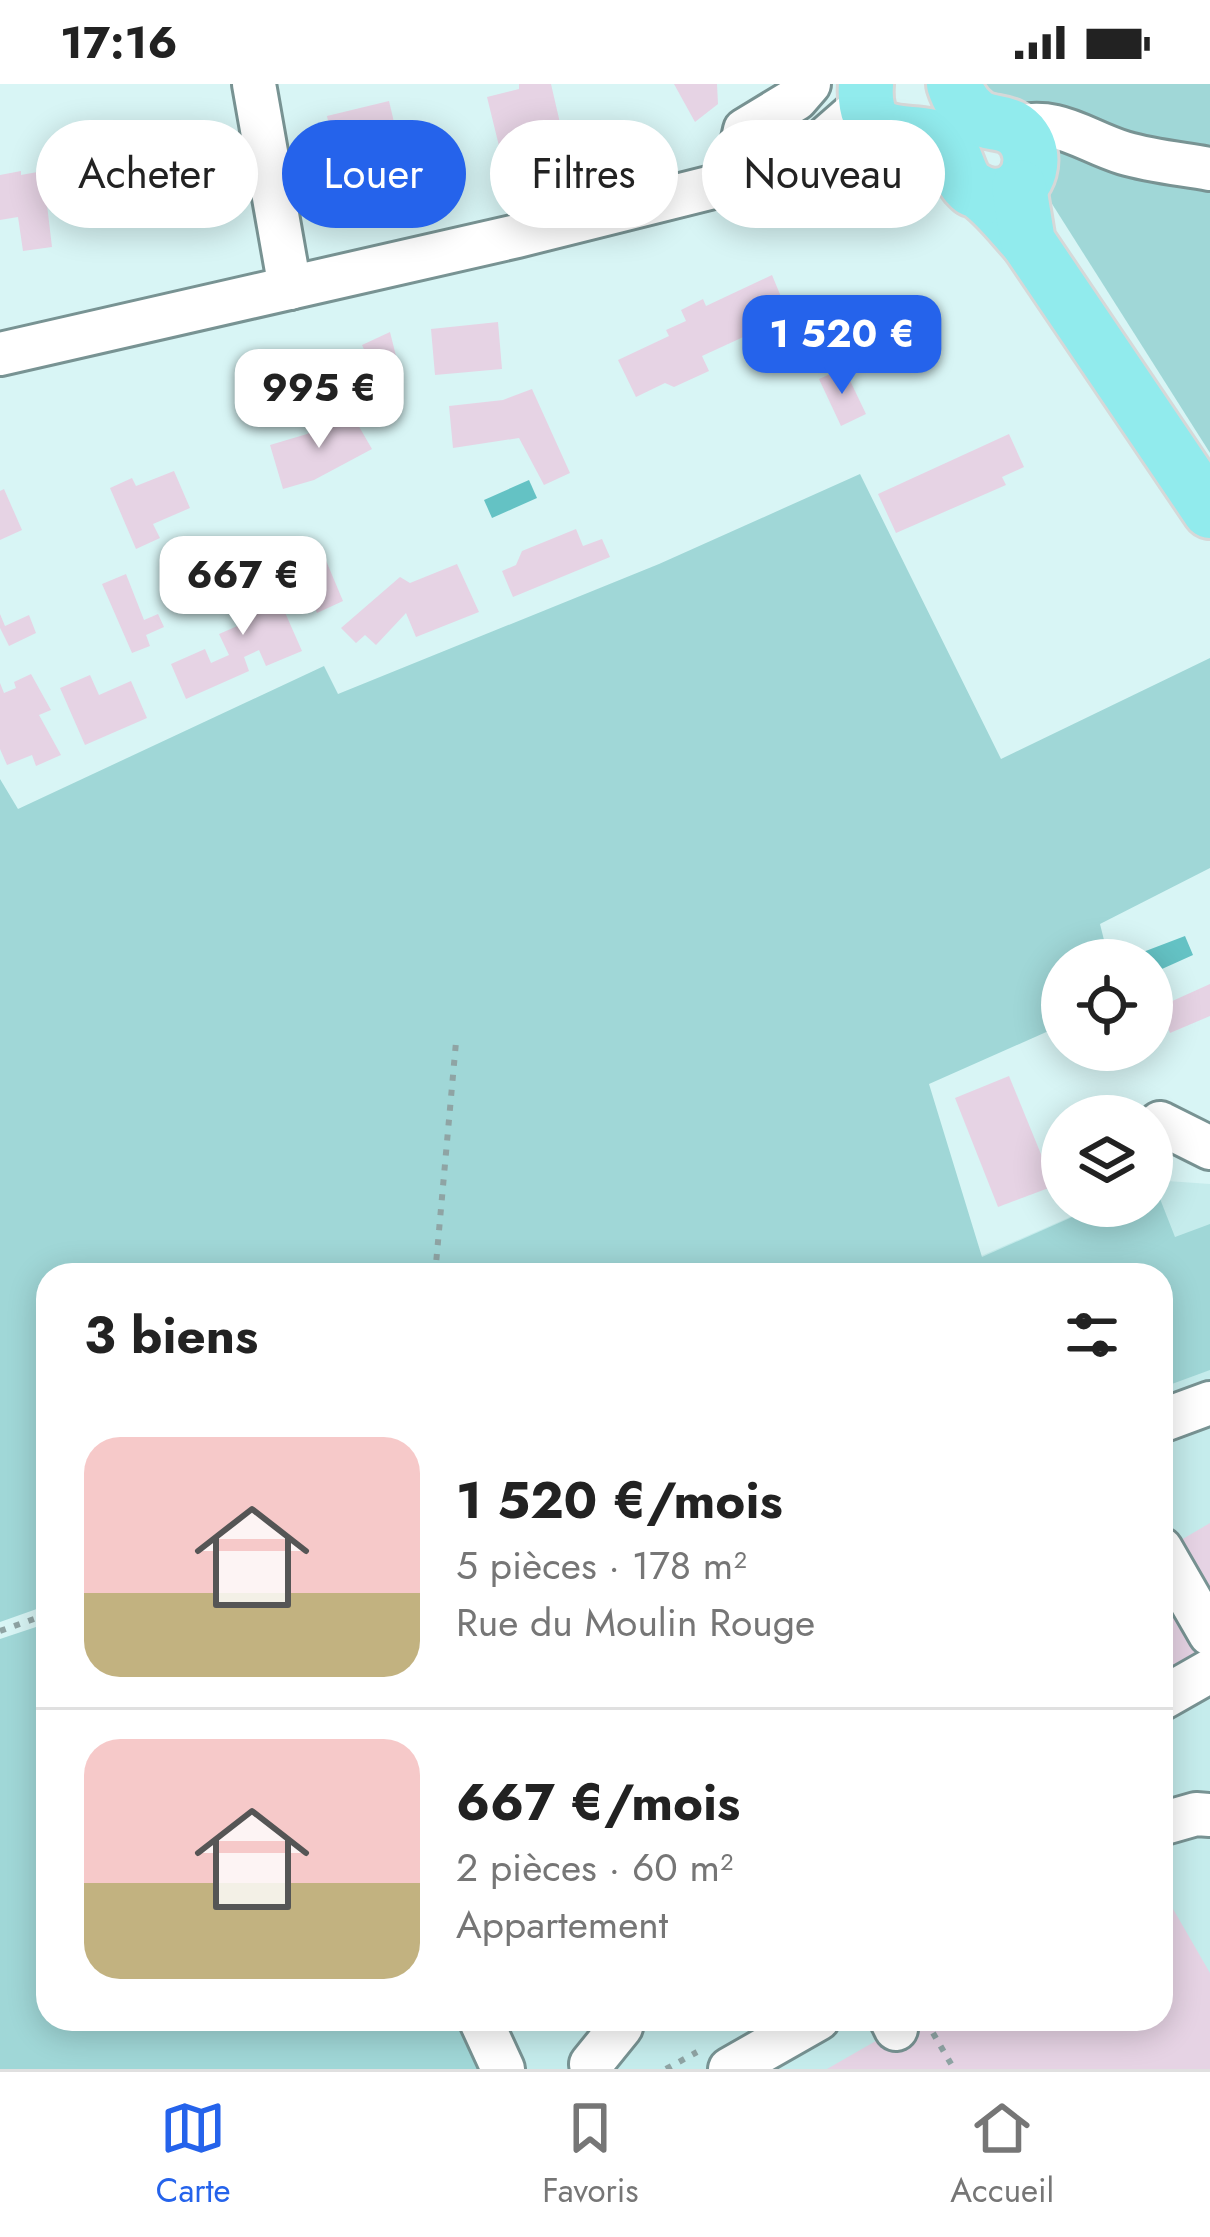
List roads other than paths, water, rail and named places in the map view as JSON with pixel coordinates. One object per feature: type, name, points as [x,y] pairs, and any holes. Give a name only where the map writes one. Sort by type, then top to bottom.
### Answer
[{"type":"main road","points":[[954,84],[961,101],[1011,166],[1028,242],[1210,511]]},
{"type":"main road","points":[[875,107],[940,139],[955,157],[963,179],[1011,166]]},
{"type":"street","points":[[254,84],[290,288]]},
{"type":"street","points":[[761,120],[796,99],[809,84]]},
{"type":"street","points":[[1011,166],[1055,150],[1122,152],[1210,170]]},
{"type":"street","points":[[0,354],[702,189]]},
{"type":"street","points":[[1173,1130],[1210,1148]]},
{"type":"street","points":[[1173,1417],[1210,1403]]},
{"type":"street","points":[[1173,1570],[1210,1634]]},
{"type":"street","points":[[1173,1692],[1210,1671]]},
{"type":"street","points":[[486,2031],[503,2069]]},
{"type":"street","points":[[591,2064],[618,2031]]},
{"type":"street","points":[[730,2069],[775,2044]]}]
